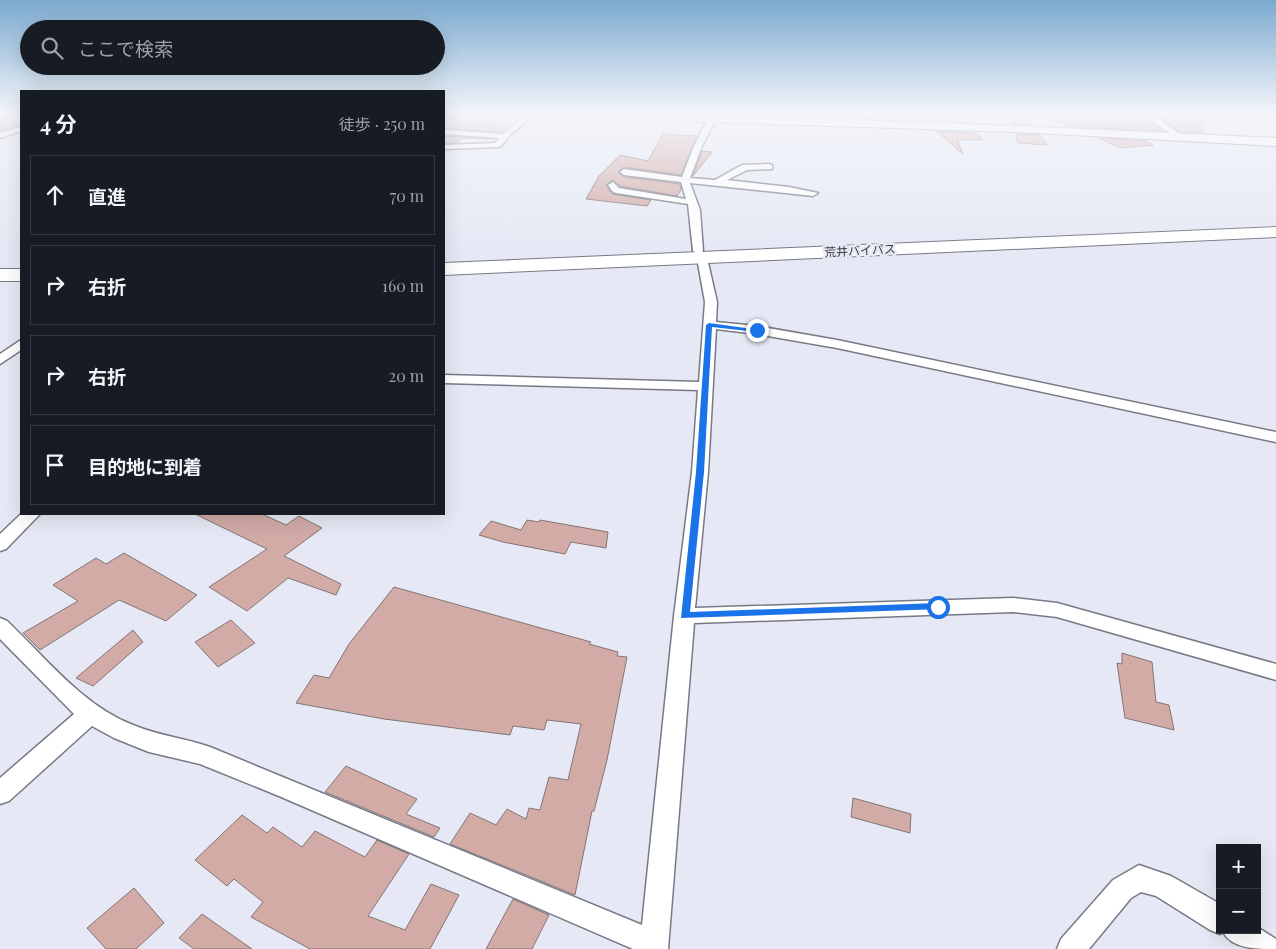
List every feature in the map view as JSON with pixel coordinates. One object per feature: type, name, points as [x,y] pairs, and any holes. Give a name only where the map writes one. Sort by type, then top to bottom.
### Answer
[{"type":"highway","name":"荒井バイパス","points":[[445,269],[1276,225]]},
{"type":"highway","name":"荒井バイパス","points":[[445,262],[1276,232]]},
{"type":"highway","points":[[0,276],[20,275]]},
{"type":"highway","points":[[0,283],[20,283]]},
{"type":"street","points":[[0,626],[85,711],[122,731],[157,745],[202,754],[288,788],[654,946],[684,616],[700,472],[711,302],[700,254],[695,210],[685,178],[693,158]]},
{"type":"street","points":[[717,182],[745,167],[769,167]]},
{"type":"street","points":[[624,172],[662,178],[685,178],[813,193]]},
{"type":"street","points":[[613,185],[616,190],[631,194],[692,202]]},
{"type":"street","points":[[709,325],[757,330],[837,344],[1276,437]]},
{"type":"street","points":[[0,360],[20,345]]},
{"type":"street","points":[[445,379],[705,386]]},
{"type":"street","points":[[0,545],[30,515]]},
{"type":"street","points":[[684,616],[1013,605],[1057,610],[1276,672]]},
{"type":"street","points":[[0,793],[91,713]]},
{"type":"street","points":[[1071,949],[1122,889],[1139,878],[1162,885],[1216,918]]},
{"type":"street","points":[[1242,934],[1264,948]]},
{"type":"building","points":[[617,158],[635,158],[648,161],[650,158],[688,158],[681,175],[624,167],[618,172],[624,177],[680,184],[681,190],[677,196],[620,186],[613,180],[606,185],[612,194],[651,200],[647,206],[586,199],[599,176]]},
{"type":"building","points":[[699,158],[707,158],[693,176]]},
{"type":"building","points":[[197,515],[264,515],[286,525],[299,516],[322,528],[284,556],[341,584],[336,595],[288,578],[247,611],[209,587],[267,549]]},
{"type":"building","points":[[527,520],[539,522],[540,520],[608,532],[606,548],[571,542],[565,554],[503,542],[479,535],[491,521],[521,530]]},
{"type":"building","points":[[124,553],[197,595],[166,621],[119,600],[40,650],[23,633],[78,601],[53,585],[96,558],[106,564]]},
{"type":"building","points":[[394,587],[591,642],[589,644],[618,652],[617,656],[627,657],[607,760],[594,811],[592,811],[575,895],[450,844],[470,813],[496,825],[507,809],[526,819],[529,808],[540,810],[549,777],[568,780],[581,724],[547,720],[544,730],[513,726],[510,735],[384,719],[296,703],[314,675],[329,678],[349,644]]},
{"type":"building","points":[[231,620],[255,643],[218,667],[195,642]]},
{"type":"building","points":[[133,630],[143,642],[93,686],[76,678]]},
{"type":"building","points":[[1122,653],[1152,662],[1156,702],[1169,705],[1174,730],[1125,718],[1117,663],[1122,664]]},
{"type":"building","points":[[346,766],[417,799],[406,814],[440,828],[434,837],[325,792]]},
{"type":"building","points":[[853,798],[911,814],[910,833],[851,817]]},
{"type":"building","points":[[242,815],[267,833],[273,827],[302,847],[315,831],[365,857],[377,840],[409,854],[368,916],[405,930],[431,884],[459,895],[430,949],[310,949],[251,917],[263,902],[234,879],[227,886],[195,860]]},
{"type":"building","points":[[134,888],[164,923],[136,949],[106,949],[87,928]]},
{"type":"building","points":[[513,899],[549,915],[532,949],[486,949]]},
{"type":"building","points":[[202,914],[252,949],[194,949],[179,938]]},
{"type":"route","points":[[757,330],[709,325],[700,472],[684,616],[938,607]]}]
